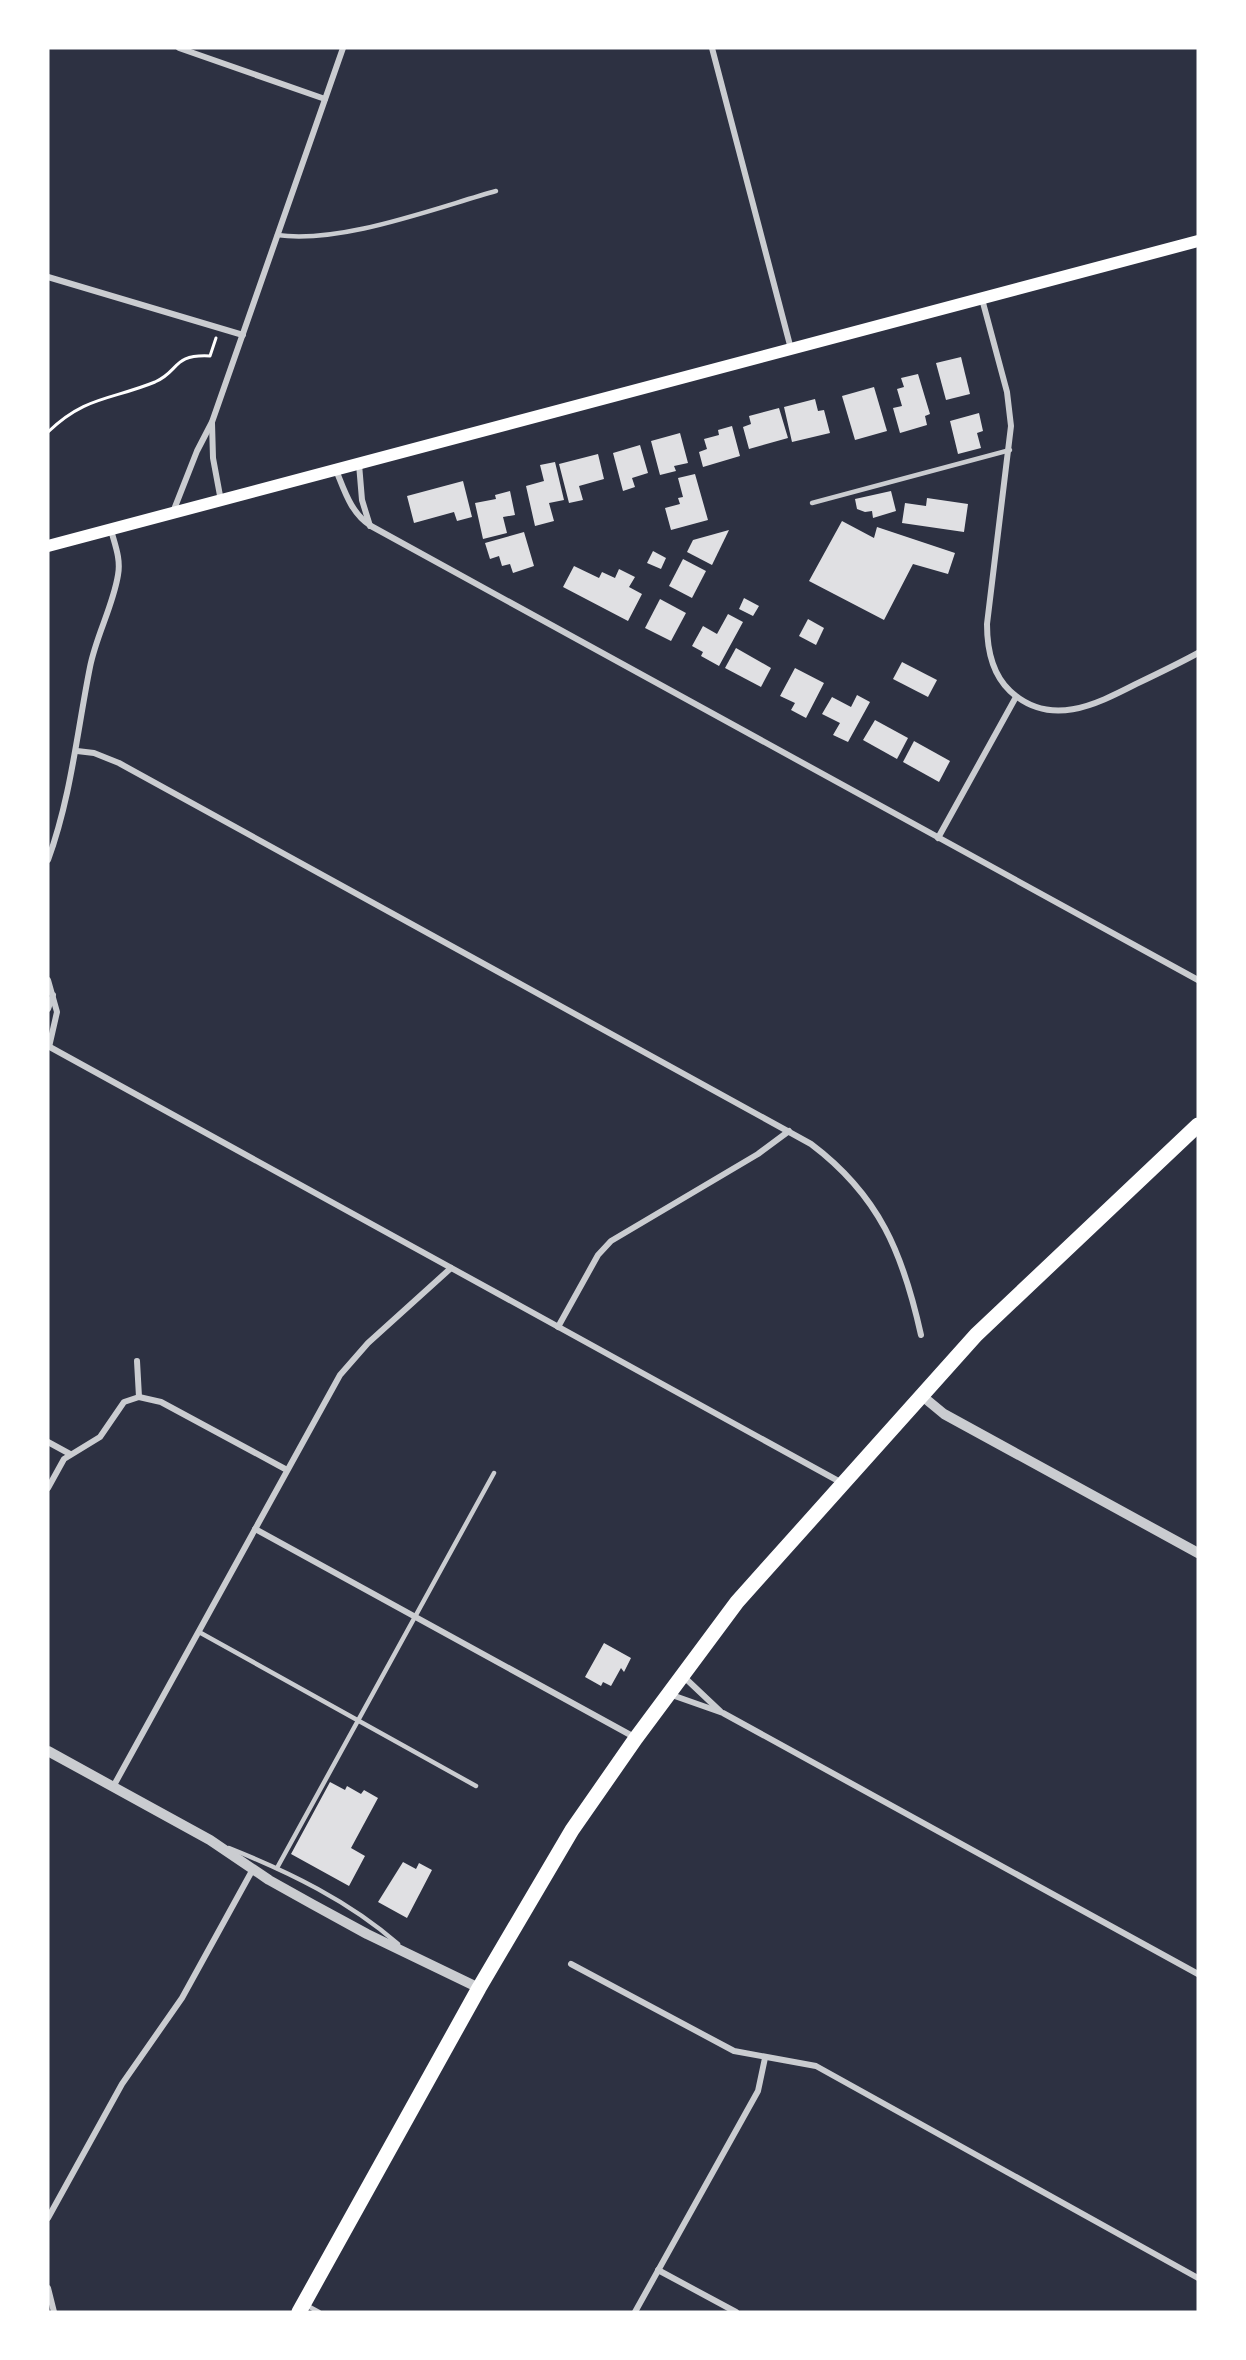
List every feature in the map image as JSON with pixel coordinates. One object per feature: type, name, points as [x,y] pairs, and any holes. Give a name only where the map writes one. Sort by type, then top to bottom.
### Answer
[{"type":"highway","points":[[302,2308],[479,1988],[572,1830],[636,1738],[737,1602],[921,1395],[992,1319],[1198,1125]]},
{"type":"main road","points":[[48,546],[1198,241]]},
{"type":"street","points":[[179,48],[325,99]]},
{"type":"street","points":[[172,514],[197,451],[212,422],[343,48]]},
{"type":"street","points":[[712,48],[792,349]]},
{"type":"street","points":[[48,277],[243,335]]},
{"type":"street","points":[[982,299],[1008,401],[1010,450],[987,638],[998,675],[1016,697],[1050,711],[1075,711],[1106,700],[1198,653]]},
{"type":"street","points":[[212,422],[213,458],[221,501]]},
{"type":"street","points":[[359,464],[362,500],[371,526]]},
{"type":"street","points":[[336,470],[353,510],[371,526],[1198,980]]},
{"type":"street","points":[[48,860],[64,807],[77,751],[90,666],[118,576],[118,554],[111,530]]},
{"type":"street","points":[[938,838],[1016,697]]},
{"type":"street","points":[[77,751],[94,753],[119,763],[789,1131],[838,1166],[876,1210],[889,1233],[907,1276],[921,1335]]},
{"type":"street","points":[[48,980],[57,1012],[49,1047],[842,1483]]},
{"type":"street","points":[[48,1009],[53,994]]},
{"type":"street","points":[[558,1327],[598,1255],[611,1241],[758,1154],[789,1131]]},
{"type":"street","points":[[113,1787],[340,1375],[353,1358],[451,1268]]},
{"type":"street","points":[[137,1361],[139,1397]]},
{"type":"street","points":[[921,1395],[944,1414],[1198,1553]]},
{"type":"street","points":[[48,1488],[70,1454],[94,1442],[104,1432],[119,1407],[139,1397],[161,1402],[286,1470]]},
{"type":"street","points":[[48,1442],[70,1454]]},
{"type":"street","points":[[255,1529],[636,1738]]},
{"type":"street","points":[[682,1675],[723,1713]]},
{"type":"street","points":[[668,1694],[723,1713],[1198,1974]]},
{"type":"street","points":[[48,1751],[256,1864],[367,1934],[479,1988]]},
{"type":"street","points":[[48,2218],[122,2084],[182,1998],[256,1864]]},
{"type":"street","points":[[571,1964],[734,2051],[816,2066],[1198,2278]]},
{"type":"street","points":[[634,2312],[758,2091],[765,2058]]},
{"type":"street","points":[[658,2270],[736,2312]]},
{"type":"street","points":[[48,2288],[54,2312]]},
{"type":"lane","points":[[277,236],[303,239],[346,233],[496,192]]},
{"type":"lane","points":[[812,503],[1010,450]]},
{"type":"lane","points":[[277,1868],[494,1473]]},
{"type":"lane","points":[[199,1632],[476,1786]]},
{"type":"lane","points":[[256,1864],[277,1868],[368,1918],[408,1953]]},
{"type":"lane","points":[[302,2308],[319,2312]]},
{"type":"path","points":[[48,432],[81,406],[157,381],[171,368],[189,357],[210,356],[219,327]]},
{"type":"building","points":[[961,357],[970,394],[946,400],[936,363]]},
{"type":"building","points":[[918,374],[930,414],[925,416],[927,425],[900,433],[893,408],[902,406],[897,389],[904,387],[901,378]]},
{"type":"building","points":[[874,387],[887,431],[855,440],[842,396]]},
{"type":"building","points":[[815,399],[818,411],[824,410],[830,433],[792,442],[784,407]]},
{"type":"building","points":[[779,408],[788,438],[749,449],[743,427],[751,424],[749,416]]},
{"type":"building","points":[[979,413],[983,431],[977,433],[981,448],[958,454],[950,421]]},
{"type":"building","points":[[732,426],[740,456],[703,467],[699,452],[707,449],[704,439],[719,435],[718,430]]},
{"type":"building","points":[[680,433],[688,463],[674,466],[676,471],[660,475],[651,441]]},
{"type":"building","points":[[640,445],[648,473],[632,478],[635,487],[623,491],[613,453]]},
{"type":"building","points":[[598,454],[604,479],[579,486],[583,500],[569,503],[559,464]]},
{"type":"building","points":[[555,462],[564,500],[549,503],[554,521],[535,526],[526,486],[544,481],[540,465]]},
{"type":"building","points":[[695,474],[708,520],[671,530],[665,508],[680,504],[678,498],[683,497],[678,478]]},
{"type":"building","points":[[463,481],[472,517],[457,521],[454,512],[414,523],[407,496]]},
{"type":"building","points":[[510,491],[515,515],[503,517],[507,533],[483,539],[475,503],[496,499],[495,495]]},
{"type":"building","points":[[891,491],[896,511],[873,518],[872,511],[865,512],[857,509],[855,499]]},
{"type":"building","points":[[927,498],[968,504],[964,532],[902,523],[905,503],[926,506]]},
{"type":"building","points":[[842,521],[874,538],[877,527],[955,553],[948,574],[913,564],[884,620],[809,581]]},
{"type":"building","points":[[729,530],[712,565],[687,552],[693,540]]},
{"type":"building","points":[[524,532],[534,566],[513,573],[510,564],[502,566],[499,556],[490,559],[485,543]]},
{"type":"building","points":[[653,551],[666,558],[661,569],[647,563]]},
{"type":"building","points":[[683,559],[706,571],[692,598],[669,586]]},
{"type":"building","points":[[574,566],[599,578],[602,572],[615,578],[619,569],[635,577],[629,587],[642,594],[628,621],[563,587]]},
{"type":"building","points":[[744,598],[759,606],[753,616],[739,609]]},
{"type":"building","points":[[660,599],[686,613],[671,641],[645,628]]},
{"type":"building","points":[[728,614],[743,622],[719,666],[701,656],[703,652],[692,646],[703,626],[717,634]]},
{"type":"building","points":[[808,619],[824,628],[816,645],[799,636]]},
{"type":"building","points":[[736,648],[771,668],[761,687],[725,668]]},
{"type":"building","points":[[902,662],[937,680],[928,697],[893,679]]},
{"type":"building","points":[[795,668],[824,683],[806,718],[791,710],[795,703],[780,696]]},
{"type":"building","points":[[857,695],[870,702],[848,742],[833,735],[840,723],[822,714],[832,697],[851,707]]},
{"type":"building","points":[[875,720],[908,738],[897,759],[863,740]]},
{"type":"building","points":[[914,741],[950,761],[939,782],[903,762]]},
{"type":"building","points":[[604,1643],[631,1658],[624,1672],[621,1668],[611,1686],[603,1682],[601,1686],[585,1677]]},
{"type":"building","points":[[330,1782],[345,1790],[347,1786],[361,1794],[364,1790],[378,1798],[351,1848],[365,1856],[349,1886],[291,1854]]},
{"type":"building","points":[[403,1862],[416,1869],[419,1863],[432,1870],[407,1918],[378,1902]]}]
